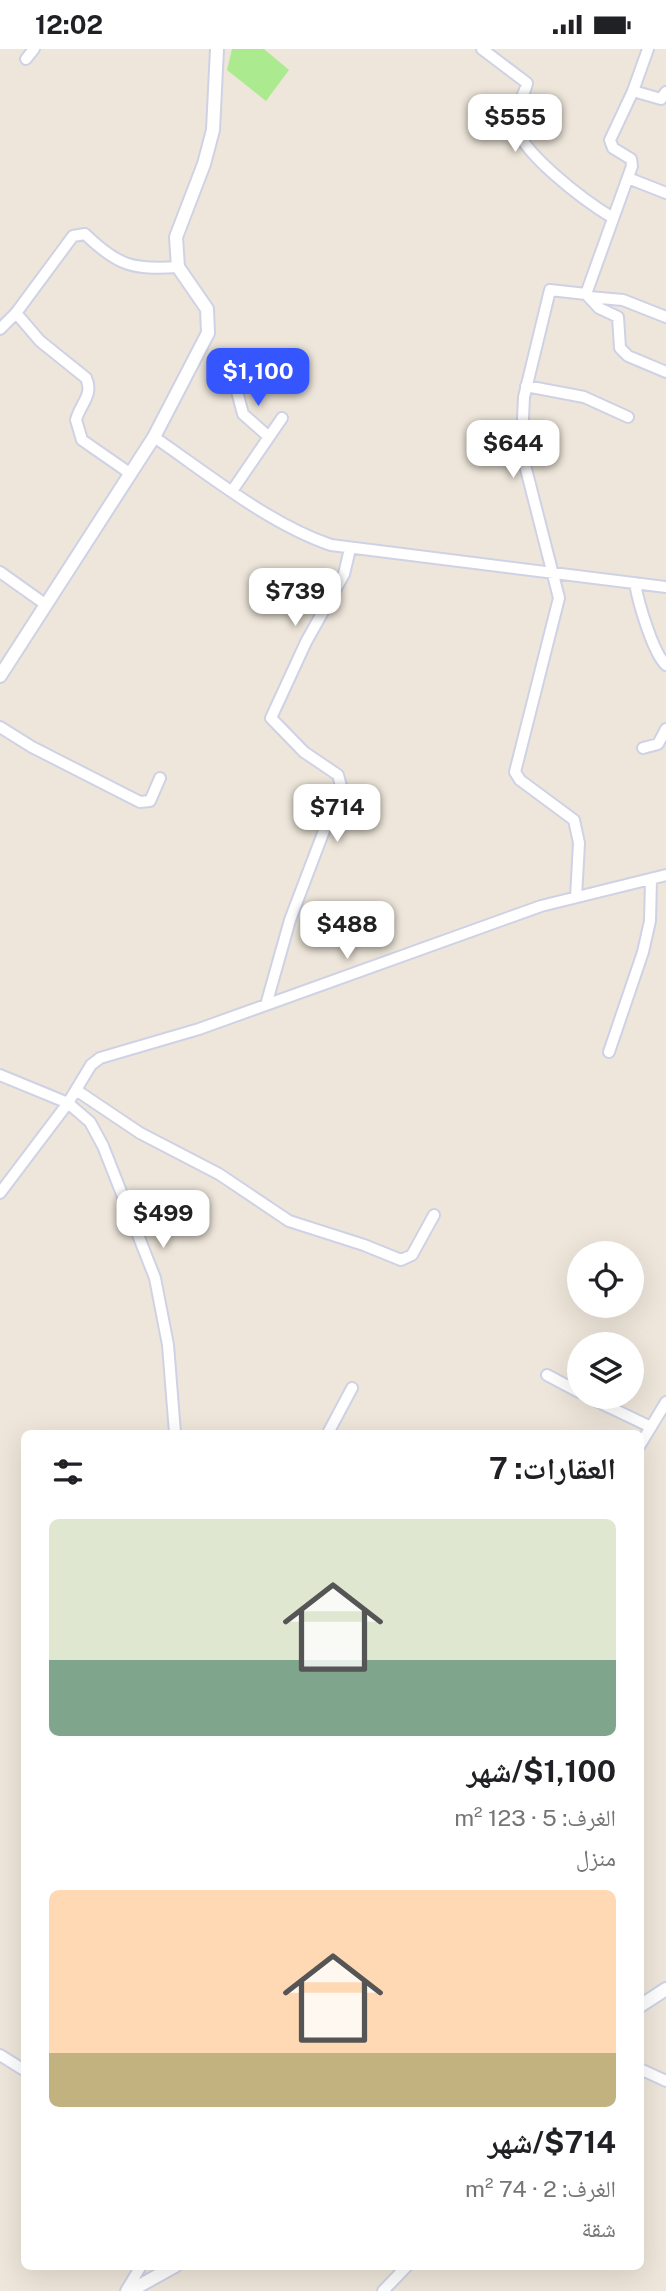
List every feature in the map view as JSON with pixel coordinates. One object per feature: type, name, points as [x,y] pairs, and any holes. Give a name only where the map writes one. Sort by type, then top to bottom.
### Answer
[{"type":"street","points":[[26,59],[34,49]]},
{"type":"street","points":[[0,676],[155,437],[204,341],[209,324],[206,309],[178,267],[176,237],[204,164],[213,130],[217,49]]},
{"type":"street","points":[[482,49],[527,83],[514,113],[514,123],[530,148],[569,190],[613,218]]},
{"type":"street","points":[[587,295],[628,178],[631,159],[613,148],[610,140],[633,92],[648,49]]},
{"type":"street","points":[[633,92],[661,99],[666,92]]},
{"type":"street","points":[[628,178],[666,193]]},
{"type":"street","points":[[0,330],[16,313],[73,236],[79,233],[85,234],[119,263],[155,268],[178,267]]},
{"type":"street","points":[[576,897],[579,843],[574,820],[520,780],[515,772],[559,598],[557,581],[551,573],[542,523],[523,454],[526,386],[550,290],[561,289],[623,300],[666,317]]},
{"type":"street","points":[[587,295],[595,305],[620,320],[619,344],[624,352],[666,372]]},
{"type":"street","points":[[16,313],[40,341],[86,378],[90,387],[89,395],[76,420],[82,440],[131,474]]},
{"type":"street","points":[[235,384],[243,414],[269,437]]},
{"type":"street","points":[[526,386],[584,397],[628,417]]},
{"type":"street","points":[[232,491],[282,418]]},
{"type":"street","points":[[155,437],[232,491],[319,541],[350,549],[666,587]]},
{"type":"street","points":[[266,1005],[290,920],[341,786],[338,775],[304,753],[271,718],[306,642],[344,574],[350,549]]},
{"type":"street","points":[[0,572],[46,604]]},
{"type":"street","points":[[635,583],[641,613],[659,657],[666,665]]},
{"type":"street","points":[[0,727],[32,747],[140,802],[150,801],[160,778]]},
{"type":"street","points":[[643,748],[658,744],[666,729]]},
{"type":"street","points":[[0,1193],[68,1103],[91,1065],[100,1058],[171,1038],[541,906],[666,875]]},
{"type":"street","points":[[609,1052],[646,943],[651,880]]},
{"type":"street","points":[[0,1075],[68,1103],[90,1122],[103,1146],[153,1269],[168,1345],[175,1430]]},
{"type":"street","points":[[76,1090],[140,1133],[208,1168],[266,1207],[303,1227],[364,1245],[401,1261],[412,1255],[435,1215]]},
{"type":"street","points":[[547,1374],[567,1385]]},
{"type":"street","points":[[330,1430],[352,1388]]},
{"type":"street","points":[[644,1438],[666,1402]]},
{"type":"street","points":[[613,1409],[651,1427]]},
{"type":"street","points":[[644,2003],[666,1989]]},
{"type":"street","points":[[0,2055],[21,2068]]},
{"type":"street","points":[[644,2071],[666,2081]]},
{"type":"street","points":[[128,2291],[139,2270]]},
{"type":"street","points":[[128,2291],[167,2270]]},
{"type":"street","points":[[383,2291],[403,2270]]},
{"type":"green space","points":[[232,49],[264,49],[289,70],[266,101],[227,70]]}]
